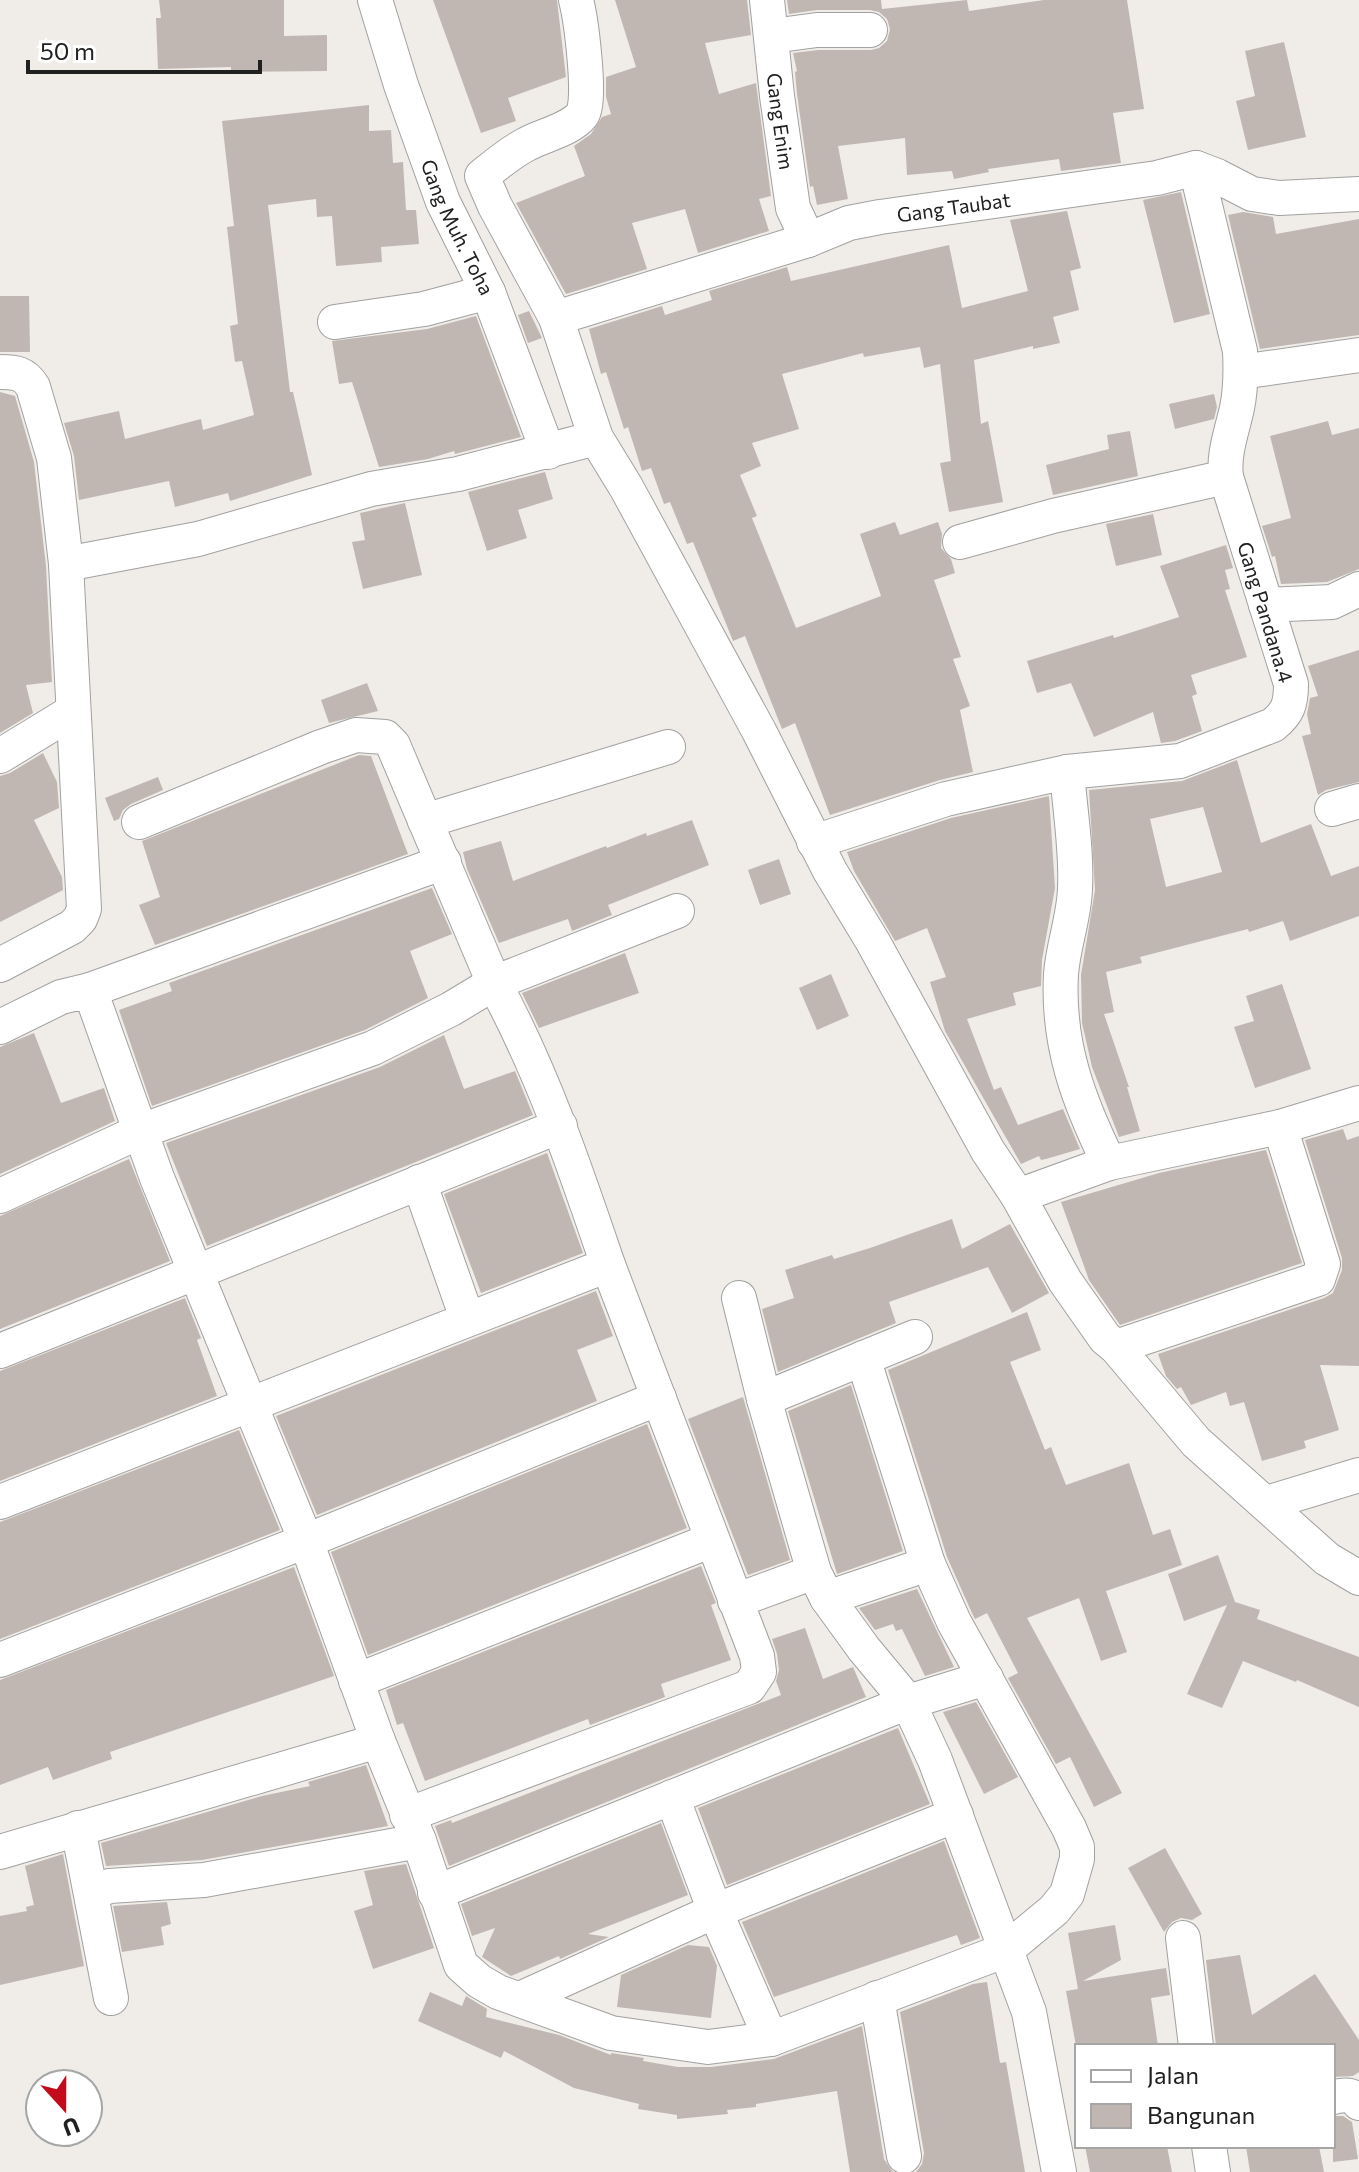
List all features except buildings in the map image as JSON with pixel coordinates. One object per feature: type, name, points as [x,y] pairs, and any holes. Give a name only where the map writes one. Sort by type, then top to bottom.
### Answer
[{"type":"street","name":"Gang Muh. Toha","points":[[375,0],[401,85],[443,202],[570,445]]},
{"type":"street","points":[[576,0],[588,88],[581,116],[571,124],[528,143],[482,176],[556,318],[570,445],[626,487],[759,731],[814,842],[988,1151],[1090,1319],[1196,1442],[1327,1559],[1359,1578]]},
{"type":"street","name":"Gang Enim","points":[[767,0],[793,208],[808,240]]},
{"type":"street","points":[[772,36],[817,30],[870,30]]},
{"type":"street","points":[[1196,168],[1252,194],[1279,198],[1359,194]]},
{"type":"street","name":"Gang Taubat","points":[[556,318],[808,240],[849,223],[1157,178],[1196,168]]},
{"type":"street","name":"Gang Pandana.4","points":[[814,842],[946,799],[1067,772],[1180,761],[1273,725],[1285,715],[1291,702],[1291,684],[1224,465],[1238,405],[1240,351],[1196,168]]},
{"type":"street","points":[[335,322],[424,309],[488,292]]},
{"type":"street","points":[[1241,372],[1359,355]]},
{"type":"street","points":[[0,372],[27,377],[33,387],[54,458],[66,564],[84,909],[72,927],[0,965]]},
{"type":"street","points":[[66,564],[198,539],[371,489],[458,474],[570,445]]},
{"type":"street","points":[[960,542],[1053,516],[1226,477]]},
{"type":"street","points":[[1266,605],[1332,602],[1359,589]]},
{"type":"street","points":[[0,756],[72,712]]},
{"type":"street","points":[[92,1893],[109,1886],[204,1880],[413,1828],[749,1687],[759,1672],[757,1656],[608,1265],[560,1126],[520,1032],[494,983],[393,745],[385,737],[356,735],[139,822]]},
{"type":"street","points":[[425,821],[668,747]]},
{"type":"street","points":[[1067,772],[1076,886],[1061,976],[1064,1036],[1082,1108],[1109,1163]]},
{"type":"street","points":[[0,1027],[61,997],[90,990],[444,862]]},
{"type":"street","points":[[0,1196],[141,1131],[373,1048],[451,1009],[494,983],[677,911]]},
{"type":"street","points":[[90,990],[157,1178],[306,1541],[461,1965],[498,1992],[611,2033],[708,2047],[771,2039],[1006,1950],[1054,1910],[1067,1894],[1075,1873],[1077,1847],[954,1622],[928,1564],[863,1358]]},
{"type":"street","points":[[1018,1196],[1109,1163],[1280,1127],[1359,1103]]},
{"type":"street","points":[[0,1351],[560,1126]]},
{"type":"street","points":[[1116,1347],[1318,1279],[1323,1264],[1280,1127]]},
{"type":"street","points":[[419,1182],[467,1318]]},
{"type":"street","points":[[0,1502],[608,1265]]},
{"type":"street","points":[[739,1298],[764,1399],[820,1585],[864,1649],[908,1702],[935,1760],[1029,2012],[1059,2172]]},
{"type":"street","points":[[764,1399],[915,1337]]},
{"type":"street","points":[[0,1660],[306,1541],[659,1398]]},
{"type":"street","points":[[1267,1503],[1359,1475]]},
{"type":"street","points":[[356,1681],[712,1540]]},
{"type":"street","points":[[735,1601],[928,1564]]},
{"type":"street","points":[[435,1893],[908,1702],[986,1678]]},
{"type":"street","points":[[0,1852],[378,1741]]},
{"type":"street","points":[[672,1797],[715,1911],[771,2039]]},
{"type":"street","points":[[520,1999],[715,1911],[956,1815]]},
{"type":"street","points":[[78,1828],[111,1998]]},
{"type":"street","points":[[1183,1938],[1196,2044]]},
{"type":"street","points":[[877,1998],[904,2156]]},
{"type":"street","points":[[1335,2097],[1354,2097],[1359,2103]]},
{"type":"street","points":[[1209,2148],[1213,2172]]}]
